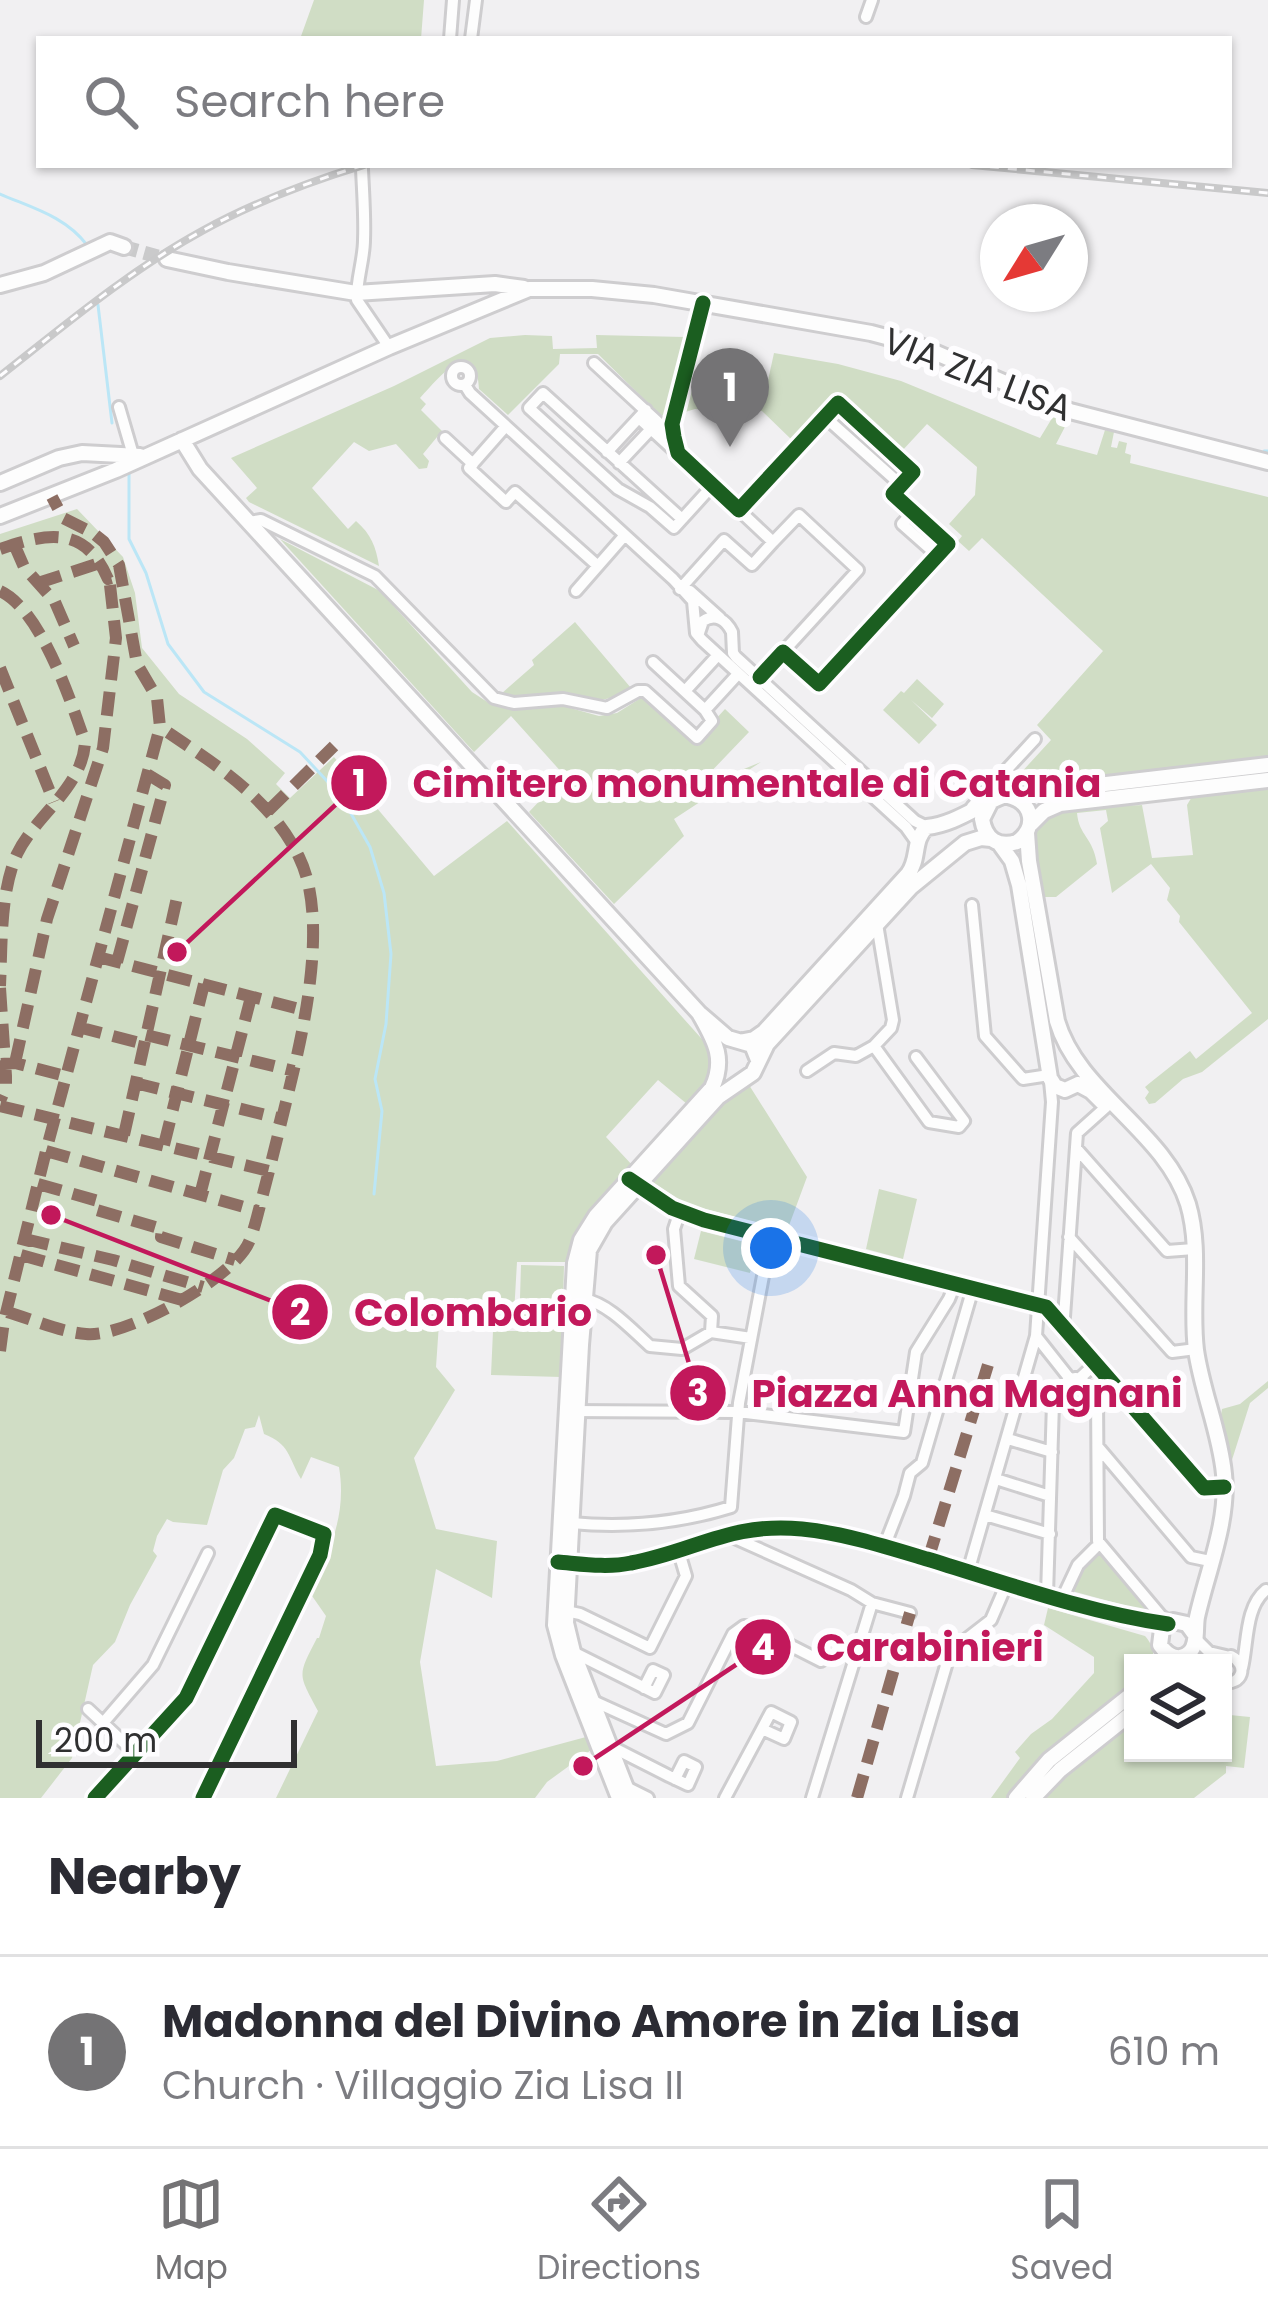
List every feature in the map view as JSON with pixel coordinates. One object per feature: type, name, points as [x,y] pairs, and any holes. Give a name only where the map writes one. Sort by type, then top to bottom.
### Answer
[{"type":"main road","points":[[0,285],[111,246]]},
{"type":"main road","points":[[167,259],[356,293],[495,284],[529,289]]},
{"type":"main road","points":[[495,284],[505,297]]},
{"type":"main road","name":"VIA ZIA LISA","points":[[0,516],[529,289],[592,289],[703,304],[896,339],[1070,411],[1268,462]]},
{"type":"main road","points":[[182,440],[200,469],[699,1013],[722,1034],[755,1048],[758,1061]]},
{"type":"main road","points":[[95,452],[103,462],[100,475]]},
{"type":"main road","name":"VIA ZIA LISA","points":[[0,483],[59,458],[95,452],[139,456]]},
{"type":"main road","points":[[689,1122],[712,1088],[724,1046],[760,1036],[780,1015],[908,874],[927,827],[946,825],[998,795],[1268,765]]},
{"type":"main road","points":[[563,1562],[571,1523],[577,1252],[590,1225],[689,1122],[753,1073],[767,1044],[911,886],[965,843],[981,838],[1013,844],[1044,811],[1060,804],[1268,780]]},
{"type":"main road","points":[[998,795],[1026,805],[1030,814],[1029,861],[1062,1037],[1174,1174],[1191,1216],[1192,1350],[1223,1467],[1222,1516],[1192,1601],[1162,1629],[1160,1650]]},
{"type":"main road","points":[[998,795],[986,806],[983,828],[1016,872],[1049,1073],[1055,1086],[1091,1090],[1155,1160],[1171,1185],[1189,1249]]},
{"type":"main road","points":[[917,847],[926,862],[938,864]]},
{"type":"main road","points":[[699,1013],[730,1077],[741,1079]]},
{"type":"main road","points":[[1049,1073],[1052,1058],[1067,1053],[1082,1073],[1071,1087]]},
{"type":"main road","points":[[625,1794],[562,1655],[562,1620],[572,1411],[586,1263],[593,1240],[633,1183]]},
{"type":"main road","points":[[1186,1654],[1194,1646],[1207,1560]]},
{"type":"main road","points":[[562,1620],[625,1794]]},
{"type":"main road","points":[[1171,1622],[1187,1624],[1195,1636]]},
{"type":"main road","points":[[1016,1798],[1049,1760],[1124,1700]]},
{"type":"main road","points":[[1034,1798],[1060,1770],[1124,1719]]},
{"type":"street","points":[[450,36],[454,0]]},
{"type":"street","points":[[471,36],[476,0]]},
{"type":"street","points":[[866,17],[872,0]]},
{"type":"street","points":[[362,169],[364,242],[356,293],[389,347]]},
{"type":"street","points":[[678,454],[672,424],[703,304]]},
{"type":"street","points":[[594,363],[642,414],[674,436]]},
{"type":"street","points":[[465,385],[720,618],[733,632],[733,653],[927,827]]},
{"type":"street","points":[[682,519],[543,393],[529,408],[618,489],[674,528],[713,485]]},
{"type":"street","points":[[739,510],[838,403],[913,472],[893,494],[948,544],[819,685],[783,652]]},
{"type":"street","points":[[119,407],[139,456]]},
{"type":"street","points":[[642,414],[651,429],[773,542]]},
{"type":"street","points":[[602,475],[642,414]]},
{"type":"street","points":[[825,417],[901,485]]},
{"type":"street","points":[[506,426],[469,468],[506,502],[515,492],[598,566]]},
{"type":"street","points":[[614,458],[651,429]]},
{"type":"street","points":[[445,438],[473,464]]},
{"type":"street","points":[[679,584],[724,540],[752,565],[799,515],[858,570],[760,677]]},
{"type":"street","points":[[249,522],[261,520],[375,576],[494,698],[514,704],[562,699],[607,708],[645,691],[697,738],[712,721],[652,662]]},
{"type":"street","points":[[576,591],[626,536]]},
{"type":"street","points":[[679,584],[694,606],[699,638],[906,827],[917,847]]},
{"type":"street","points":[[699,638],[704,621],[720,618]]},
{"type":"street","points":[[685,691],[718,656]]},
{"type":"street","points":[[705,710],[738,674]]},
{"type":"street","points":[[998,795],[1035,739]]},
{"type":"street","points":[[968,1572],[1036,1336],[1052,1102],[1049,1073],[1023,1078],[985,1036],[973,905]]},
{"type":"street","points":[[807,1071],[834,1053],[856,1056],[891,1028],[878,924]]},
{"type":"street","points":[[874,1046],[929,1122],[959,1127],[964,1121],[916,1057]]},
{"type":"street","points":[[1052,1102],[1071,1087]]},
{"type":"street","points":[[1059,1322],[1064,1317],[1077,1133],[1106,1107]]},
{"type":"street","points":[[1076,1148],[1168,1251],[1189,1249]]},
{"type":"street","points":[[633,1183],[680,1211],[770,1239],[1046,1306],[1204,1488],[1220,1488]]},
{"type":"street","points":[[680,1211],[674,1229],[679,1286],[712,1316],[711,1332]]},
{"type":"street","points":[[1069,1237],[1172,1352],[1192,1350]]},
{"type":"street","points":[[571,1523],[679,1521],[731,1507],[738,1412],[770,1239]]},
{"type":"street","points":[[572,1411],[738,1412],[904,1432],[916,1352],[955,1284]]},
{"type":"street","points":[[884,1547],[910,1473],[922,1463],[973,1288]]},
{"type":"street","points":[[584,1299],[604,1306],[657,1348],[682,1349],[711,1332],[751,1338]]},
{"type":"street","points":[[1036,1336],[1097,1395]]},
{"type":"street","points":[[1047,1595],[1053,1403],[1057,1391],[1092,1360]]},
{"type":"street","points":[[1097,1395],[1114,1386]]},
{"type":"street","points":[[1062,1599],[1069,1579],[1096,1545],[1097,1395]]},
{"type":"street","points":[[1008,1439],[1052,1452]]},
{"type":"street","points":[[1098,1447],[1191,1557],[1207,1560]]},
{"type":"street","points":[[1098,1482],[1116,1469]]},
{"type":"street","points":[[996,1479],[1050,1496]]},
{"type":"street","points":[[985,1515],[1050,1534]]},
{"type":"street","points":[[95,1798],[186,1698],[275,1516],[324,1534],[320,1555],[203,1798]]},
{"type":"street","points":[[563,1562],[626,1564],[725,1534],[772,1527],[807,1529],[1125,1616],[1171,1622]]},
{"type":"street","points":[[725,1534],[872,1603],[910,1613]]},
{"type":"street","points":[[1096,1545],[1171,1622]]},
{"type":"street","points":[[562,1620],[580,1614],[650,1648],[686,1576],[679,1549]]},
{"type":"street","points":[[103,1723],[153,1665],[208,1553]]},
{"type":"street","points":[[907,1798],[948,1659],[991,1620],[1006,1583]]},
{"type":"street","points":[[1232,1681],[1239,1678],[1242,1668],[1251,1609],[1266,1590]]},
{"type":"street","points":[[812,1798],[872,1603]]},
{"type":"street","points":[[1125,1616],[1160,1650]]},
{"type":"street","points":[[591,1700],[666,1734],[688,1723],[733,1634],[744,1626],[821,1660]]},
{"type":"street","points":[[1195,1636],[1213,1654]]},
{"type":"street","points":[[1232,1654],[1248,1641]]},
{"type":"street","points":[[573,1652],[641,1686]]},
{"type":"street","points":[[1232,1661],[1240,1662],[1242,1668]]},
{"type":"street","points":[[88,1709],[136,1754]]},
{"type":"street","points":[[725,1798],[759,1733]]},
{"type":"street","points":[[610,1746],[672,1777]]},
{"type":"street","points":[[625,1794],[648,1798]]},
{"type":"green space","points":[[314,0],[424,0],[421,36],[301,36]]},
{"type":"green space","points":[[596,335],[685,337],[669,413],[661,416],[598,354],[560,354],[559,364],[508,415],[479,389],[471,363],[455,364],[420,398],[426,404],[421,410],[442,431],[423,454],[429,461],[427,468],[419,469],[396,444],[369,451],[354,442],[312,488],[348,529],[356,521],[366,531],[379,566],[246,498],[257,488],[231,458],[490,338],[552,336],[553,349],[597,348]]},
{"type":"green space","points":[[774,353],[901,381],[1040,438],[1054,415],[1068,421],[1056,444],[1097,455],[1105,430],[1114,432],[1111,447],[1117,448],[1119,441],[1127,443],[1130,463],[1268,497],[1268,758],[1002,786],[1010,773],[1018,776],[1051,740],[1037,725],[1103,651],[982,538],[969,551],[958,541],[962,536],[949,524],[975,495],[977,467],[927,424],[901,452],[839,394],[794,442],[762,411],[695,409],[682,413],[693,372],[767,385]]},
{"type":"green space","points":[[77,509],[123,557],[135,593],[142,648],[179,694],[247,739],[285,773],[276,784],[290,798],[334,757],[434,876],[507,821],[709,1047],[708,1078],[687,1104],[658,1080],[606,1137],[633,1166],[586,1222],[569,1262],[517,1262],[514,1314],[440,1309],[436,1367],[455,1390],[414,1458],[436,1529],[497,1541],[492,1598],[436,1569],[420,1662],[436,1766],[497,1761],[586,1737],[591,1750],[547,1782],[535,1798],[276,1798],[318,1711],[302,1675],[326,1616],[310,1593],[335,1532],[341,1484],[339,1467],[311,1457],[301,1479],[284,1447],[264,1434],[259,1415],[255,1427],[245,1429],[234,1458],[223,1470],[207,1525],[167,1519],[157,1536],[153,1551],[157,1556],[115,1642],[93,1665],[72,1758],[41,1798],[0,1798],[0,534]]},
{"type":"green space","points":[[280,539],[380,591],[472,692],[492,705],[517,710],[563,706],[599,716],[617,713],[644,696],[695,742],[725,709],[749,732],[705,778],[707,784],[761,762],[674,819],[684,836],[614,904],[529,812],[564,775],[511,716],[474,752]]},
{"type":"green space","points":[[575,622],[631,688],[597,701],[564,692],[501,694],[534,665],[532,660]]},
{"type":"green space","points":[[917,679],[944,704],[932,718],[911,700],[937,725],[919,744],[883,710]]},
{"type":"green space","points":[[1268,787],[1268,1019],[1202,1072],[1183,1079],[1149,1104],[1145,1087],[1190,1051],[1196,1059],[1252,1013],[1179,922],[1180,916],[1167,900],[1170,888],[1151,864],[1112,893],[1100,828],[1108,821],[1106,810],[1077,813],[1097,864],[1056,897],[1041,897],[1034,840],[1050,817],[1064,811],[1142,805],[1152,858],[1193,855],[1187,805],[1193,795]]},
{"type":"green space","points":[[749,1085],[807,1177],[787,1231],[687,1204],[653,1183],[730,1095]]},
{"type":"green space","points":[[879,1189],[917,1199],[903,1259],[866,1249]]},
{"type":"green space","points":[[701,1231],[756,1245],[750,1273],[694,1259]]},
{"type":"green space","points":[[521,1265],[564,1266],[561,1377],[491,1375],[493,1331],[519,1331]]},
{"type":"green space","points":[[1268,1381],[1268,1388],[1250,1403],[1231,1463],[1220,1420],[1222,1409],[1240,1404]]},
{"type":"green space","points":[[1100,1554],[1153,1613],[1068,1590],[1084,1564]]},
{"type":"green space","points":[[1048,1608],[1145,1636],[1152,1654],[1124,1654],[1124,1688],[1038,1763],[1008,1798],[991,1798],[1020,1758],[1015,1752],[1094,1673],[1094,1657],[1044,1625]]},
{"type":"green space","points":[[1232,1715],[1250,1717],[1244,1768],[1226,1766],[1226,1773],[1194,1798],[1043,1798],[1122,1731],[1124,1762],[1232,1762]]},
{"type":"waterway","points":[[0,194],[58,220],[87,245]]},
{"type":"waterway","points":[[98,305],[112,423]]},
{"type":"waterway","points":[[129,472],[129,539],[146,573],[168,644],[204,692],[300,752],[341,796],[370,847],[384,893],[391,954],[386,1024],[375,1079],[382,1111],[374,1194]]},
{"type":"tunnel","points":[[124,247],[167,259]]},
{"type":"railway","points":[[0,376],[98,299],[175,247],[261,202],[355,168]]},
{"type":"railway","points":[[1004,168],[1268,193]]},
{"type":"marked path","points":[[0,1351],[46,1151],[160,727],[157,698],[137,664],[119,565],[104,542],[63,518],[52,497]]},
{"type":"marked path","points":[[0,549],[33,539],[63,538],[88,549],[108,579],[122,575]]},
{"type":"marked path","points":[[14,544],[24,567],[55,602],[74,646]]},
{"type":"marked path","points":[[38,583],[100,563]]},
{"type":"marked path","points":[[15,1063],[47,919],[103,748],[116,638],[110,585]]},
{"type":"marked path","points":[[0,591],[15,601],[41,636],[85,742],[76,773],[25,840],[11,869],[0,986]]},
{"type":"marked path","points":[[0,668],[54,802]]},
{"type":"marked path","points":[[7,1312],[86,1334],[126,1326],[176,1303],[223,1272],[249,1242],[256,1220],[304,1022],[313,935],[307,880],[287,836],[256,799],[160,727]]},
{"type":"marked path","points":[[268,811],[334,746]]},
{"type":"marked path","points":[[117,962],[165,785],[147,774]]},
{"type":"marked path","points":[[124,1135],[178,893]]},
{"type":"marked path","points":[[98,957],[307,1011]]},
{"type":"marked path","points":[[164,1145],[204,984]]},
{"type":"marked path","points":[[0,988],[6,1076],[0,1101]]},
{"type":"marked path","points":[[200,1195],[251,997]]},
{"type":"marked path","points":[[78,1027],[144,1044]]},
{"type":"marked path","points":[[146,1035],[294,1071]]},
{"type":"marked path","points":[[1,1064],[65,1076]]},
{"type":"marked path","points":[[135,1083],[282,1119]]},
{"type":"marked path","points":[[0,1106],[269,1171]]},
{"type":"marked path","points":[[46,1151],[258,1211]]},
{"type":"marked path","points":[[38,1184],[98,1201],[97,1210],[162,1229],[161,1237],[235,1260]]},
{"type":"marked path","points":[[25,1239],[203,1287]]},
{"type":"marked path","points":[[21,1255],[182,1300]]},
{"type":"marked path","points":[[928,1560],[991,1355]]},
{"type":"marked path","points":[[857,1798],[910,1613]]},
{"type":"cycle path","points":[[703,303],[672,424],[678,453],[739,510],[838,403],[913,472],[893,494],[948,544],[819,684],[783,652],[760,677]]},
{"type":"cycle path","points":[[629,1179],[672,1208],[704,1220],[1046,1307],[1204,1488],[1224,1487]]},
{"type":"cycle path","points":[[95,1798],[186,1698],[275,1515],[324,1534],[320,1555],[203,1798]]},
{"type":"cycle path","points":[[558,1562],[622,1564],[733,1534],[802,1529],[865,1541],[1077,1604],[1168,1624]]},
{"type":"place","name":"Madonna del Divino Amore in Zia Lisa","points":[[730,447]]},
{"type":"place","name":"Cimitero monumentale di Catania","points":[[177,952]]},
{"type":"place","name":"Colombario","points":[[51,1215]]},
{"type":"place","name":"Piazza Anna Magnani","points":[[656,1255]]},
{"type":"place","name":"Carabinieri","points":[[583,1766]]}]
